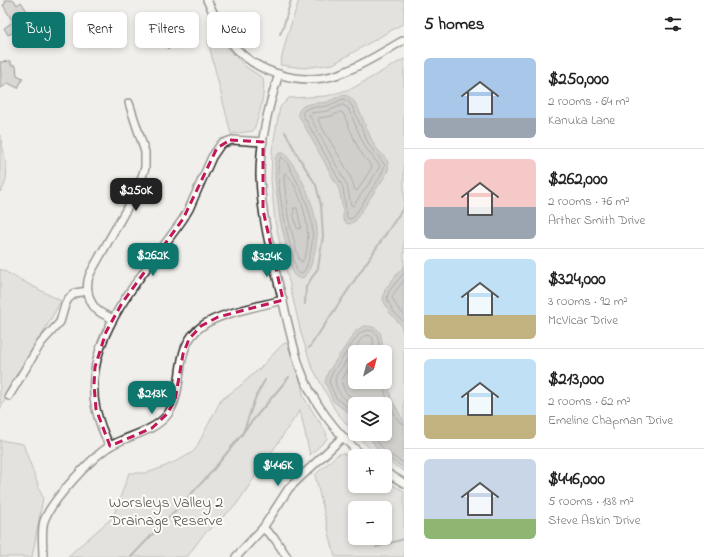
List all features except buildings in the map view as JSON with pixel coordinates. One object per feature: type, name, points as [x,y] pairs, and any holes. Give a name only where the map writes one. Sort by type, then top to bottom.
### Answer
[{"type":"street","points":[[207,0],[221,28],[236,49],[266,69],[291,77],[314,79],[338,74],[365,62],[404,40]]},
{"type":"street","points":[[279,74],[268,112],[260,174],[262,210],[265,228],[296,354],[306,381],[323,411],[343,437],[356,449]]},
{"type":"street","points":[[113,319],[100,313],[91,301],[88,292],[89,276],[131,202],[141,181],[145,168],[145,152],[129,103]]},
{"type":"street","points":[[110,446],[96,410],[94,376],[100,349],[113,319],[122,303],[183,219],[217,148],[221,144],[232,140],[263,142]]},
{"type":"street","points":[[9,396],[41,343],[60,322],[68,299],[75,293],[88,292]]},
{"type":"street","points":[[43,557],[43,526],[46,515],[80,473],[110,446],[152,428],[167,414],[175,400],[183,354],[186,346],[189,339],[201,326],[218,317],[283,300]]},
{"type":"street","points":[[236,557],[262,528],[289,488],[343,437]]},
{"type":"street","points":[[392,476],[404,483]]},
{"type":"street","points":[[262,528],[275,539],[287,557]]},
{"type":"highlighted area","points":[[230,140],[263,142],[263,210],[283,300],[218,317],[201,326],[189,339],[183,354],[175,400],[167,414],[152,428],[110,446],[96,409],[94,385],[95,367],[106,332],[122,303],[183,219],[217,148]]},
{"type":"green space","points":[[299,0],[404,0],[404,23],[333,64],[304,68],[280,65],[287,36]]},
{"type":"green space","points":[[210,48],[228,48],[246,67],[263,78],[264,90],[258,119],[253,131],[231,134]]},
{"type":"green space","points":[[404,59],[404,471],[392,464],[392,449],[371,449],[362,441],[392,441],[392,397],[348,397],[348,426],[335,410],[311,365],[301,333],[275,222],[271,180],[272,150],[280,107],[289,98],[327,96],[353,88]]},
{"type":"green space","points":[[0,135],[7,172],[4,186],[0,192]]},
{"type":"green space","points":[[0,269],[61,301],[0,409]]},
{"type":"green space","name":"Worsleys Valley 2 Drainage Reserve","points":[[287,343],[301,383],[304,398],[326,432],[327,439],[325,441],[310,455],[300,410],[236,505],[203,535],[187,557],[67,557],[113,517],[129,473],[145,473],[156,470],[179,460],[195,450],[221,400],[240,386],[260,368],[283,344]]},
{"type":"green space","points":[[0,440],[23,444],[43,498],[32,557],[0,557]]},
{"type":"green space","points":[[342,453],[348,456],[348,493],[392,493],[392,485],[404,491],[404,557],[335,557],[315,475],[337,455]]},
{"type":"water","points":[[342,95],[350,97],[358,107],[370,137],[377,149],[386,158],[389,167],[385,177],[355,221],[350,224],[343,220],[343,210],[339,189],[298,114],[302,107],[306,105],[327,102]]},
{"type":"water","points":[[279,153],[284,153],[298,173],[312,206],[317,228],[311,266],[303,277],[299,278],[293,274],[280,219],[275,179],[275,158]]},
{"type":"water","points":[[404,266],[404,339],[401,325],[390,313],[383,300],[385,289]]},
{"type":"water","points":[[363,326],[375,328],[380,333],[382,345],[348,345],[348,389],[389,389],[391,397],[348,397],[348,413],[333,401],[325,382],[328,372],[356,331]]},
{"type":"water","points":[[392,400],[404,422],[404,468],[392,461],[392,449],[378,449],[373,441],[392,441]]},
{"type":"waterway","points":[[280,34],[291,0]]},
{"type":"waterway","points":[[285,132],[316,185],[321,205],[323,236],[318,268],[306,287],[305,304]]},
{"type":"waterway","points":[[309,348],[404,207]]},
{"type":"waterway","points":[[243,432],[289,377]]},
{"type":"waterway","points":[[131,557],[209,475],[243,433],[256,396],[265,380]]},
{"type":"waterway","points":[[376,547],[404,539]]}]
